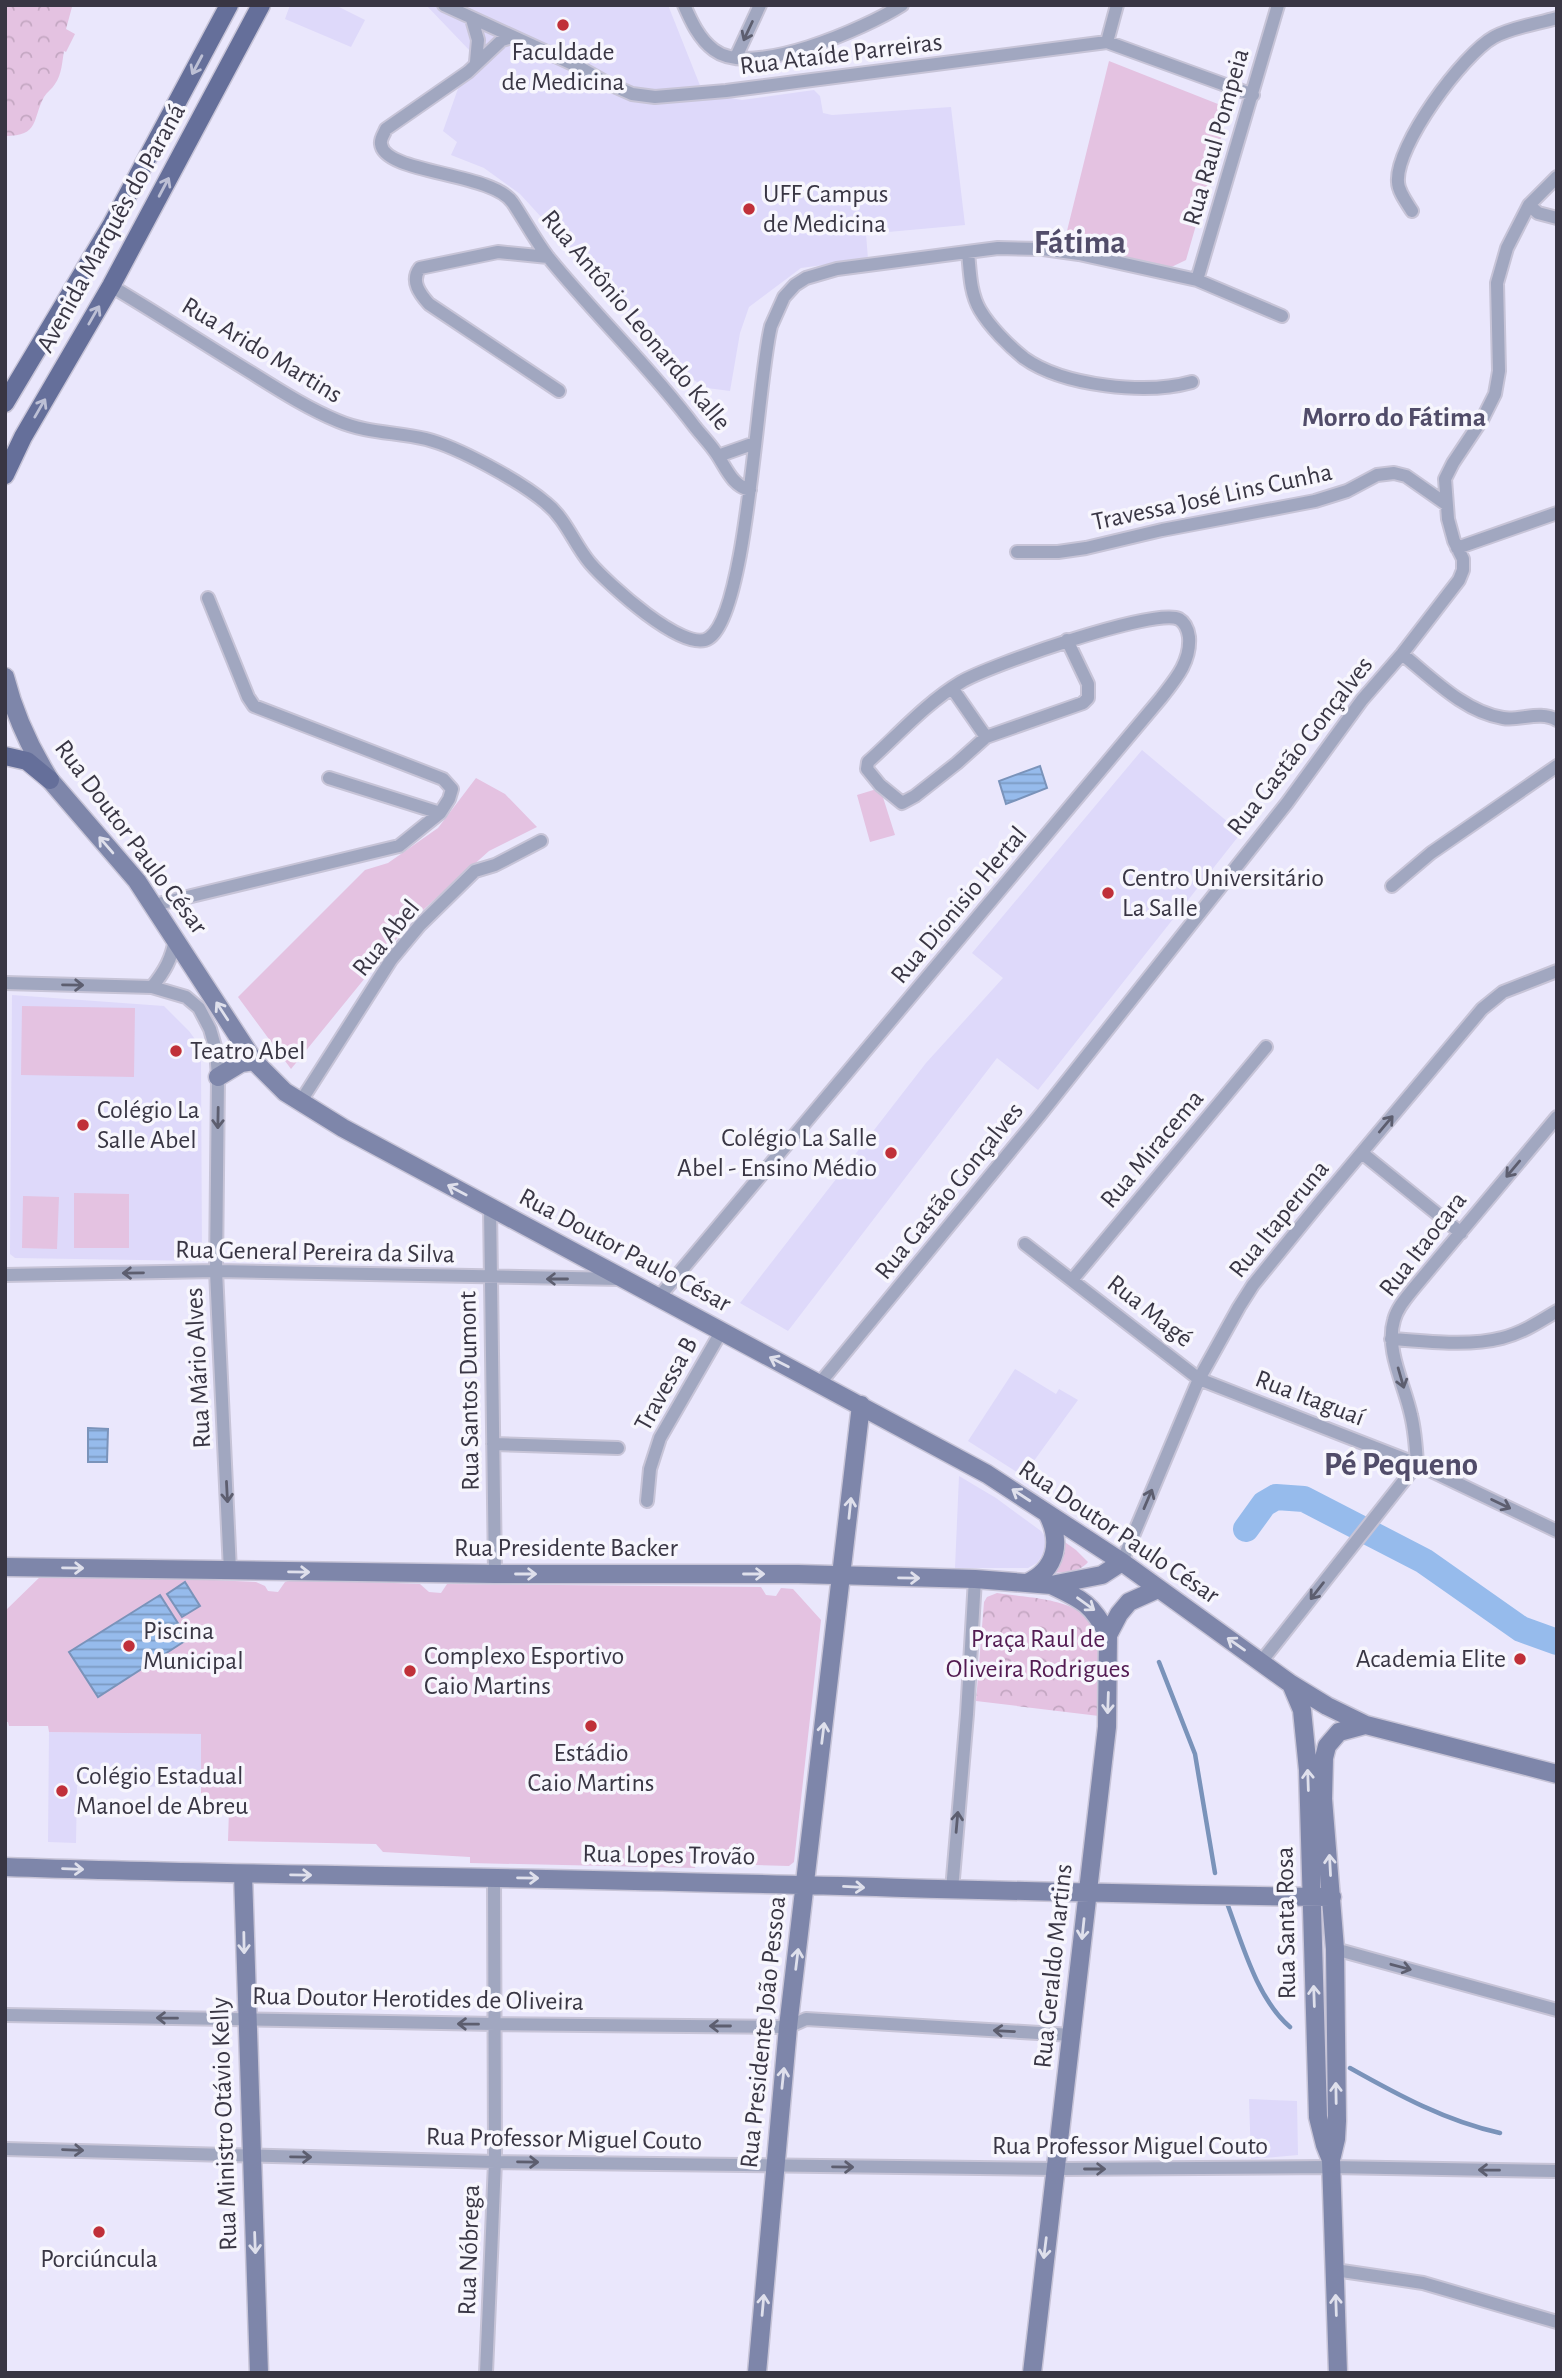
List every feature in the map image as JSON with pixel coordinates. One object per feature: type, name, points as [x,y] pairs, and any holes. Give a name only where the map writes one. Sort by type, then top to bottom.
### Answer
[{"type":"main road","name":"Avenida Marquês do Paraná","points":[[5,402],[112,224],[229,5]]},
{"type":"main road","name":"Avenida Marquês do Paraná","points":[[5,475],[23,437],[111,286],[261,5]]},
{"type":"main road","name":"Rua Doutor Paulo César","points":[[5,677],[19,721],[50,780],[137,881],[254,1061],[279,1087],[343,1128],[987,1474],[1122,1562],[1291,1684],[1365,1725],[1556,1771]]},
{"type":"main road","points":[[5,756],[27,761],[50,780]]},
{"type":"main road","points":[[218,1077],[241,1063],[254,1061]]},
{"type":"main road","name":"Rua Presidente João Pessoa","points":[[757,2373],[788,2026],[861,1405]]},
{"type":"main road","points":[[1027,1583],[1043,1573],[1054,1558],[1056,1539],[1047,1513]]},
{"type":"main road","name":"Rua Presidente Backer","points":[[5,1567],[842,1576],[1051,1585],[1101,1576],[1122,1562]]},
{"type":"main road","points":[[1051,1585],[1076,1597],[1095,1611],[1108,1635]]},
{"type":"main road","points":[[1108,1635],[1129,1602],[1158,1589]]},
{"type":"main road","name":"Rua Geraldo Martins","points":[[1032,2373],[1107,1727],[1108,1635]]},
{"type":"main road","name":"Rua Santa Rosa","points":[[1291,1684],[1302,1710],[1332,1897],[1335,1949],[1336,2139],[1331,2164],[1339,2372]]},
{"type":"main road","name":"Rua Santa Rosa","points":[[1331,2164],[1318,2117],[1311,1897],[1327,1746],[1339,1732],[1365,1725]]},
{"type":"main road","name":"Rua Lopes Trovão","points":[[5,1867],[1332,1897]]},
{"type":"main road","name":"Rua Ministro Otávio Kelly","points":[[243,1874],[259,2373]]},
{"type":"street","name":"Rua Ataíde Parreiras","points":[[444,5],[623,90],[655,97],[726,91],[1107,42],[1253,95]]},
{"type":"street","points":[[684,5],[700,35],[714,50],[727,57],[760,59],[823,42],[885,16],[902,5]]},
{"type":"street","points":[[736,57],[760,5]]},
{"type":"street","points":[[1107,42],[1117,5]]},
{"type":"street","name":"Rua Raul Pompeia","points":[[1197,281],[1278,5]]},
{"type":"street","points":[[1412,211],[1397,184],[1401,164],[1417,129],[1452,76],[1481,45],[1496,36],[1557,18]]},
{"type":"street","points":[[472,19],[478,40],[476,62]]},
{"type":"street","points":[[476,62],[502,40],[512,37]]},
{"type":"street","name":"Rua Antônio Leonardo Kalle","points":[[476,62],[451,85],[386,129],[381,144],[384,153],[416,167],[470,179],[511,199],[548,257],[674,398],[733,480],[750,490]]},
{"type":"street","name":"Rua Gastão Gonçalves","points":[[820,1383],[1040,1115],[1287,803],[1362,700],[1402,654],[1459,580],[1463,559],[1457,548],[1446,504],[1445,479],[1495,394],[1499,371],[1497,283],[1507,248],[1529,205],[1557,177]]},
{"type":"street","points":[[1529,205],[1538,213],[1557,218]]},
{"type":"street","points":[[750,490],[771,326],[784,297],[806,278],[837,269],[998,248],[1066,252],[1197,281],[1282,316]]},
{"type":"street","points":[[968,252],[972,287],[981,310],[995,329],[1025,358],[1059,374],[1119,386],[1174,387],[1192,382]]},
{"type":"street","points":[[548,257],[498,253],[421,268],[415,281],[419,292],[429,304],[559,391]]},
{"type":"street","name":"Rua Arido Martins","points":[[111,286],[291,398],[320,413],[363,430],[405,435],[452,447],[532,493],[558,514],[588,561],[609,583],[657,622],[679,636],[698,642],[709,639],[724,619],[746,525],[750,490]]},
{"type":"street","name":"Rua Antônio Leonardo Kalle","points":[[718,456],[755,443]]},
{"type":"street","name":"Travessa José Lins Cunha","points":[[1017,552],[1058,552],[1086,548],[1162,530],[1315,501],[1334,496],[1385,473],[1405,476],[1446,504]]},
{"type":"street","points":[[1457,548],[1557,513]]},
{"type":"street","points":[[154,905],[399,846],[440,813],[452,789],[443,779],[254,706],[208,598]]},
{"type":"street","name":"Rua Dionisio Hertal","points":[[659,1297],[1161,698],[1180,673],[1190,646],[1188,630],[1179,619],[1171,617],[1133,623],[1067,640],[982,671],[932,703],[868,762],[867,769],[886,791],[902,803],[926,788],[986,737],[1083,703],[1088,698],[1088,684],[1067,640]]},
{"type":"street","points":[[1402,654],[1462,701],[1485,713],[1506,719],[1541,716],[1557,720]]},
{"type":"street","points":[[952,688],[986,737]]},
{"type":"street","points":[[1392,886],[1432,853],[1557,766]]},
{"type":"street","points":[[329,778],[440,813]]},
{"type":"street","name":"Rua Abel","points":[[301,1101],[391,960],[420,925],[475,871],[541,841]]},
{"type":"street","points":[[152,987],[167,967],[176,939]]},
{"type":"street","name":"Rua Itaperuna","points":[[1122,1562],[1199,1379],[1221,1336],[1254,1285],[1482,1009],[1494,998],[1518,985],[1557,971]]},
{"type":"street","name":"Rua Mário Alves","points":[[5,983],[152,987],[186,998],[199,1008],[214,1038],[218,1077],[216,1271],[230,1571]]},
{"type":"street","name":"Rua Miracema","points":[[1072,1280],[1266,1047]]},
{"type":"street","name":"Rua Itaocara","points":[[1417,1464],[1412,1416],[1391,1339],[1400,1305],[1557,1117]]},
{"type":"street","points":[[1362,1153],[1461,1233]]},
{"type":"street","name":"Rua Santos Dumont","points":[[490,1207],[495,1574]]},
{"type":"street","name":"Rua Magé","points":[[1025,1244],[1199,1379]]},
{"type":"street","name":"Rua General Pereira da Silva","points":[[5,1276],[216,1271],[625,1279]]},
{"type":"street","points":[[1391,1339],[1460,1342],[1502,1338],[1526,1329],[1557,1311]]},
{"type":"street","name":"Travessa B","points":[[648,1501],[650,1469],[660,1438],[721,1332]]},
{"type":"street","name":"Rua Itaguaí","points":[[1199,1379],[1417,1464],[1557,1531]]},
{"type":"street","points":[[493,1444],[618,1448]]},
{"type":"street","points":[[1261,1662],[1417,1464]]},
{"type":"street","points":[[951,1890],[968,1700],[975,1580]]},
{"type":"street","name":"Rua Nóbrega","points":[[486,2373],[495,2162],[494,1877]]},
{"type":"street","points":[[1335,1949],[1557,2010]]},
{"type":"street","name":"Rua Doutor Herotides de Oliveira","points":[[5,2015],[495,2024],[788,2026],[806,2019],[1072,2035]]},
{"type":"street","name":"Rua Professor Miguel Couto","points":[[5,2149],[495,2162],[774,2166],[1056,2169],[1331,2164],[1557,2171]]},
{"type":"street","points":[[1335,2270],[1423,2283],[1557,2322]]},
{"type":"shaded area","points":[[290,5],[335,5],[365,20],[351,47],[285,19]]},
{"type":"shaded area","name":"UFF Campus de Medicina","points":[[426,5],[668,5],[703,93],[742,100],[814,90],[820,96],[823,113],[832,115],[951,107],[965,225],[866,234],[868,259],[801,268],[749,307],[740,333],[730,391],[707,388],[687,376],[520,194],[484,168],[451,155],[457,142],[443,131],[471,52]]},
{"type":"shaded area","name":"Centro Universitário La Salle","points":[[1142,750],[1241,833],[1038,1090],[997,1058],[788,1331],[740,1303],[926,1063],[1003,978],[972,953]]},
{"type":"shaded area","name":"Colégio La Salle Abel","points":[[12,995],[164,1006],[197,1042],[201,1059],[202,1261],[15,1258],[10,1254]]},
{"type":"shaded area","points":[[1015,1369],[1056,1394],[1059,1389],[1078,1400],[1023,1476],[968,1441]]},
{"type":"shaded area","points":[[959,1476],[996,1498],[1041,1531],[1046,1538],[1047,1548],[1037,1563],[1028,1568],[955,1568]]},
{"type":"shaded area","name":"Colégio Estadual Manoel de Abreu","points":[[49,1732],[201,1734],[201,1787],[77,1786],[76,1843],[48,1842]]},
{"type":"shaded area","points":[[1249,2099],[1297,2101],[1298,2155],[1251,2159]]},
{"type":"green space","points":[[5,5],[69,5],[72,7],[66,29],[75,34],[66,52],[64,51],[57,80],[44,97],[33,125],[24,133],[5,136]]},
{"type":"green space","points":[[1109,61],[1223,106],[1227,117],[1186,260],[1159,273],[1063,247]]},
{"type":"green space","points":[[476,778],[505,794],[537,827],[489,851],[413,919],[291,1069],[238,997],[365,870],[388,863],[438,828]]},
{"type":"green space","points":[[880,788],[895,835],[870,842],[857,795]]},
{"type":"green space","points":[[22,1006],[135,1008],[134,1077],[21,1075]]},
{"type":"green space","points":[[74,1193],[129,1194],[129,1248],[74,1248]]},
{"type":"green space","points":[[23,1196],[59,1197],[57,1249],[22,1248]]},
{"type":"green space","points":[[1062,1540],[1088,1562],[1076,1570],[1051,1573],[1065,1551]]},
{"type":"green space","name":"Complexo Esportivo Caio Martins","points":[[45,1572],[256,1582],[265,1586],[268,1591],[278,1592],[285,1582],[293,1579],[420,1584],[429,1592],[441,1593],[447,1584],[761,1587],[766,1595],[776,1596],[781,1588],[793,1589],[821,1620],[794,1862],[789,1866],[696,1863],[695,1868],[470,1863],[470,1857],[383,1852],[376,1844],[228,1841],[229,1810],[201,1810],[201,1734],[49,1732],[48,1726],[9,1726],[8,1722],[5,1722],[5,1611]]},
{"type":"green space","name":"Praça Raul de Oliveira Rodrigues","points":[[997,1593],[1060,1603],[1087,1617],[1096,1629],[1101,1644],[1099,1716],[976,1701],[984,1602],[987,1597]]},
{"type":"water","points":[[1040,766],[1047,788],[1006,804],[999,781]]},
{"type":"water","points":[[88,1428],[108,1429],[107,1462],[88,1462]]},
{"type":"water","points":[[185,1582],[200,1606],[182,1617],[167,1594]]},
{"type":"water","name":"Piscina Municipal","points":[[160,1595],[188,1639],[98,1697],[69,1652]]},
{"type":"waterway","points":[[1246,1529],[1264,1504],[1276,1497],[1304,1499],[1424,1561],[1521,1629],[1557,1642]]},
{"type":"waterway","points":[[1159,1662],[1195,1754],[1215,1873]]},
{"type":"waterway","points":[[1227,1903],[1260,1986],[1278,2015],[1290,2027]]},
{"type":"waterway","points":[[1350,2068],[1441,2114],[1500,2133]]},
{"type":"place","name":"Faculdade de Medicina","points":[[563,25]]},
{"type":"place","name":"UFF Campus de Medicina","points":[[749,209]]},
{"type":"place","name":"Centro Universitário La Salle","points":[[1108,893]]},
{"type":"place","name":"Teatro Abel","points":[[176,1051]]},
{"type":"place","name":"Colégio La Salle Abel","points":[[83,1125]]},
{"type":"place","name":"Colégio La Salle Abel - Ensino Médio","points":[[891,1153]]},
{"type":"place","name":"Piscina Municipal","points":[[129,1646]]},
{"type":"place","name":"Academia Elite","points":[[1520,1659]]},
{"type":"place","name":"Complexo Esportivo Caio Martins","points":[[410,1671]]},
{"type":"place","name":"Estádio Caio Martins","points":[[591,1726]]},
{"type":"place","name":"Colégio Estadual Manoel de Abreu","points":[[62,1791]]},
{"type":"place","name":"Porciúncula","points":[[99,2232]]},
{"type":"district","name":"Fátima","points":[[1080,243]]},
{"type":"district","name":"Morro do Fátima","points":[[1394,418]]},
{"type":"district","name":"Pé Pequeno","points":[[1401,1465]]}]
